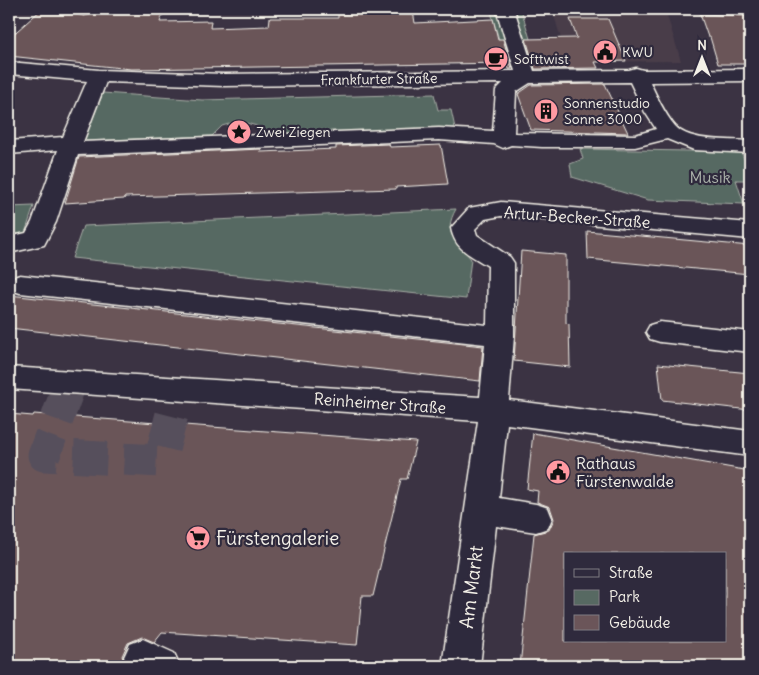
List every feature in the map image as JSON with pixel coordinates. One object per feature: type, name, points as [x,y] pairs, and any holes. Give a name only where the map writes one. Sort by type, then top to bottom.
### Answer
[{"type":"street","points":[[503,140],[506,90],[526,77],[505,9]]},
{"type":"street","name":"Frankfurter Straße","points":[[9,68],[99,76],[282,80],[636,74],[750,75]]},
{"type":"street","points":[[636,74],[649,102],[669,132],[694,144],[750,146]]},
{"type":"street","points":[[9,245],[35,239],[44,222],[70,146],[99,76]]},
{"type":"street","points":[[9,147],[439,134],[503,140],[635,142],[669,132]]},
{"type":"street","name":"Artur-Becker-Straße","points":[[494,410],[500,336],[502,263],[465,239],[463,228],[477,213],[501,210],[750,231]]},
{"type":"street","points":[[20,284],[500,336]]},
{"type":"street","points":[[660,332],[750,342]]},
{"type":"street","name":"Reinheimer Straße","points":[[9,378],[494,410],[750,444]]},
{"type":"street","name":"Am Markt","points":[[461,666],[494,410]]},
{"type":"street","points":[[481,509],[536,518]]},
{"type":"shaded area","points":[[552,9],[665,9],[681,61],[568,62]]},
{"type":"green space","points":[[490,9],[521,9],[537,62],[506,63]]},
{"type":"green space","points":[[103,93],[202,100],[434,94],[438,110],[451,110],[455,128],[265,134],[257,126],[239,121],[222,126],[212,136],[84,141]]},
{"type":"green space","name":"Musik","points":[[580,149],[741,152],[750,172],[750,180],[736,180],[744,204],[648,200],[572,177],[570,164],[583,159]]},
{"type":"green space","points":[[34,206],[25,233],[9,234],[9,207]]},
{"type":"green space","points":[[456,209],[450,225],[451,231],[456,241],[471,259],[466,299],[72,258],[83,226]]},
{"type":"building","points":[[42,9],[72,9],[76,14],[84,16],[92,14],[95,9],[150,10],[148,14],[163,14],[160,22],[211,21],[210,28],[269,26],[270,18],[338,18],[338,14],[413,11],[415,23],[493,19],[498,39],[503,39],[512,69],[509,69],[507,63],[131,69],[9,56],[9,38]]},
{"type":"building","points":[[700,14],[750,16],[750,64],[718,64],[710,37],[708,37]]},
{"type":"building","points":[[570,19],[608,19],[626,61],[595,62],[598,68],[535,69],[526,39],[577,38]]},
{"type":"building","points":[[605,84],[628,133],[531,130],[518,94],[531,85]]},
{"type":"building","points":[[389,144],[390,147],[441,145],[448,184],[396,187],[396,189],[125,197],[124,199],[65,203],[79,157],[261,149],[261,152],[336,149],[336,146]]},
{"type":"building","points":[[587,231],[750,246],[750,274],[588,259]]},
{"type":"building","points":[[521,251],[566,255],[566,323],[569,324],[570,367],[514,361]]},
{"type":"building","points":[[9,295],[483,346],[480,381],[9,328]]},
{"type":"building","points":[[658,364],[750,373],[750,410],[662,400]]},
{"type":"building","name":"Fürstengalerie","points":[[9,414],[33,416],[34,414],[416,442],[407,479],[401,479],[373,596],[362,596],[357,645],[162,632],[154,642],[142,637],[128,643],[122,656],[126,666],[9,666]]},
{"type":"building","points":[[533,433],[750,471],[750,666],[520,666],[534,534],[549,530],[554,519],[550,507],[537,502],[538,491],[527,489]]},
{"type":"tunnel","points":[[68,390],[70,383]]},
{"type":"tunnel","points":[[68,389],[44,455],[160,461],[178,391]]},
{"type":"place","name":"KWU","points":[[605,52]]},
{"type":"place","name":"Softtwist","points":[[496,59]]},
{"type":"place","name":"Sonnenstudio Sonne 3000","points":[[546,111]]},
{"type":"place","name":"Zwei Ziegen","points":[[239,132]]},
{"type":"place","name":"Rathaus Fürstenwalde","points":[[558,472]]},
{"type":"place","name":"Fürstengalerie","points":[[198,538]]}]
